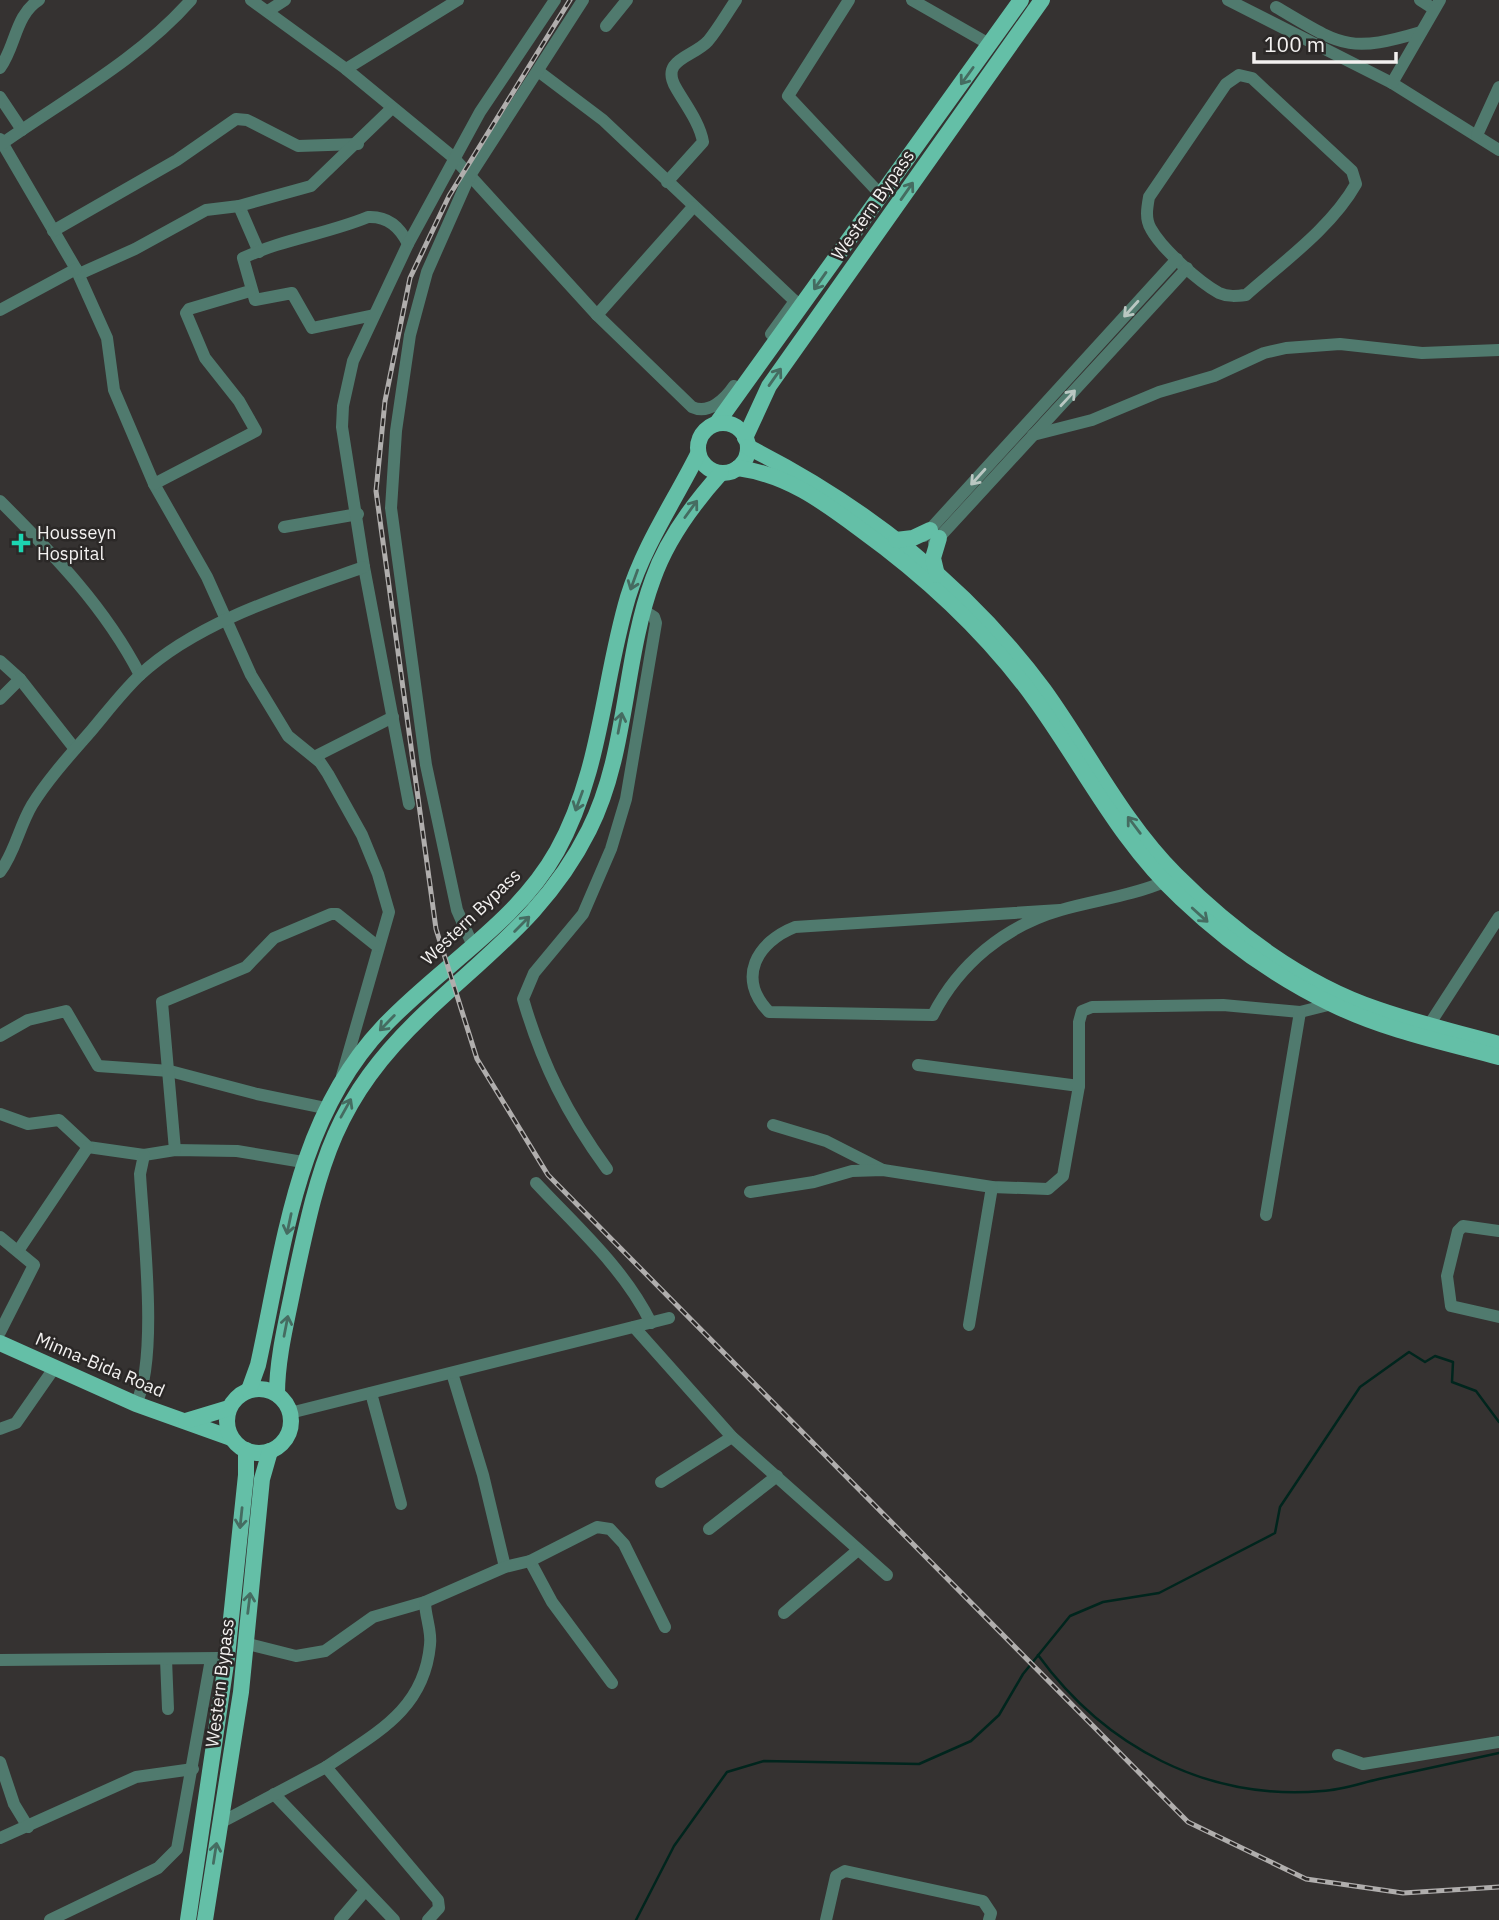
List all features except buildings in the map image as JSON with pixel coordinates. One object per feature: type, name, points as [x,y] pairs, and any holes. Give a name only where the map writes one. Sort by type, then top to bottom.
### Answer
[{"type":"main road","name":"Western Bypass","points":[[718,423],[798,304],[881,195],[1021,0]]},
{"type":"main road","name":"Western Bypass","points":[[746,442],[769,386],[1042,0]]},
{"type":"main road","points":[[721,473],[708,468],[698,454],[702,435],[718,423],[737,428],[746,442],[809,478],[895,540],[1020,678],[1126,838],[1164,881],[1213,927],[1332,1004],[1419,1036],[1499,1056]]},
{"type":"main road","points":[[738,468],[745,461],[746,442]]},
{"type":"main road","name":"Western Bypass","points":[[249,1390],[258,1365],[303,1161],[326,1108],[340,1083],[381,1029],[467,951],[540,877],[572,822],[595,749],[629,596],[652,537],[698,454]]},
{"type":"main road","points":[[277,1394],[283,1345],[314,1191],[340,1119],[373,1068],[552,892],[591,826],[616,745],[643,610],[667,547],[695,504],[721,473],[738,468],[772,475],[804,489],[937,575],[1030,671],[1123,811],[1154,851],[1195,893],[1260,945],[1320,982],[1375,1009],[1499,1044]]},
{"type":"main road","points":[[895,540],[934,534],[933,558],[937,575]]},
{"type":"main road","name":"Minna-Bida Road","points":[[0,1343],[136,1404],[231,1438]]},
{"type":"main road","points":[[249,1390],[268,1390],[277,1394],[290,1413],[289,1432],[278,1447],[270,1451],[246,1450],[231,1438],[227,1428],[229,1408],[233,1400],[249,1390]]},
{"type":"main road","points":[[186,1421],[229,1408]]},
{"type":"main road","name":"Western Bypass","points":[[188,1920],[219,1658],[246,1475],[246,1450]]},
{"type":"main road","name":"Western Bypass","points":[[205,1920],[241,1692],[262,1479],[270,1451]]},
{"type":"street","points":[[0,68],[11,51],[24,4],[38,0]]},
{"type":"street","points":[[191,0],[173,20],[130,57],[1,143],[77,271],[107,338],[114,390],[154,484],[228,619],[266,703],[288,736],[314,757],[335,787],[378,874],[389,912],[377,946],[340,1083]]},
{"type":"street","points":[[251,0],[346,69],[453,157],[597,315],[698,410],[723,401],[798,304],[603,120],[538,71]]},
{"type":"street","points":[[268,11],[285,0]]},
{"type":"street","points":[[346,69],[458,0]]},
{"type":"street","points":[[410,804],[364,568],[358,514],[342,427],[342,406],[353,361],[373,315],[453,157],[555,0]]},
{"type":"street","points":[[467,951],[426,765],[391,508],[396,431],[410,335],[427,272],[469,177],[583,0]]},
{"type":"street","points":[[607,26],[627,0]]},
{"type":"street","points":[[667,182],[703,142],[701,132],[673,83],[671,70],[676,61],[708,41],[736,0]]},
{"type":"street","points":[[849,0],[788,96],[881,195]]},
{"type":"street","points":[[912,0],[989,44]]},
{"type":"street","points":[[1228,0],[1392,83],[1499,150]]},
{"type":"street","points":[[1392,83],[1437,5],[1420,0]]},
{"type":"street","points":[[1266,19],[1278,4],[1329,38],[1346,44],[1380,44],[1421,32]]},
{"type":"street","points":[[1239,75],[1252,78],[1352,171],[1356,184],[1350,196],[1302,246],[1246,295],[1235,297],[1220,293],[1182,264],[1150,229],[1146,213],[1149,197],[1227,84],[1239,75]]},
{"type":"street","points":[[1477,135],[1499,87]]},
{"type":"street","points":[[0,97],[22,130]]},
{"type":"street","points":[[0,310],[77,271],[135,249],[206,210],[239,206],[311,186],[358,144],[392,108]]},
{"type":"street","points":[[53,230],[177,160],[236,119],[247,120],[298,146],[358,144]]},
{"type":"street","points":[[239,206],[259,252]]},
{"type":"street","points":[[597,315],[693,207]]},
{"type":"street","points":[[373,315],[312,328],[308,326],[292,293],[258,301],[250,291],[243,260],[259,252],[375,217],[395,225],[408,244]]},
{"type":"street","points":[[934,534],[1033,435],[1182,264]]},
{"type":"street","points":[[912,560],[1182,264]]},
{"type":"street","points":[[154,484],[256,431],[239,401],[205,358],[186,313],[189,309],[250,291]]},
{"type":"street","points":[[1033,435],[1092,419],[1159,391],[1214,376],[1264,353],[1286,348],[1339,344],[1422,353],[1499,350]]},
{"type":"street","points":[[0,502],[102,611],[140,675]]},
{"type":"street","points":[[284,527],[358,514]]},
{"type":"street","points":[[0,872],[11,855],[33,804],[75,749],[140,675],[164,656],[228,619],[269,600],[364,568]]},
{"type":"street","points":[[607,1169],[578,1128],[543,1064],[523,999],[534,972],[583,914],[626,799],[654,639],[654,617],[643,610]]},
{"type":"street","points":[[0,662],[20,679],[75,749]]},
{"type":"street","points":[[0,699],[20,679]]},
{"type":"street","points":[[314,757],[393,717]]},
{"type":"street","points":[[1060,910],[995,940],[953,984],[933,1016],[768,1012],[757,1000],[754,971],[765,944],[795,927],[1060,910],[1143,891],[1164,881]]},
{"type":"street","points":[[175,1150],[170,1071],[160,1006],[162,1002],[246,967],[279,935],[331,914],[337,914],[377,946]]},
{"type":"street","points":[[1429,1025],[1499,917]]},
{"type":"street","points":[[750,1192],[814,1182],[852,1171],[883,1170],[992,1187],[1048,1189],[1057,1184],[1063,1176],[1079,1086],[1079,1022],[1082,1011],[1092,1007],[1223,1005],[1300,1012],[1332,1004]]},
{"type":"street","points":[[0,1036],[28,1020],[66,1011],[98,1066],[170,1071],[257,1094],[326,1108]]},
{"type":"street","points":[[1266,1215],[1300,1012]]},
{"type":"street","points":[[918,1065],[1079,1086]]},
{"type":"street","points":[[0,1114],[28,1124],[58,1120],[88,1147],[144,1155],[175,1150],[237,1151],[303,1161]]},
{"type":"street","points":[[773,1125],[826,1141],[883,1170]]},
{"type":"street","points":[[18,1251],[88,1147]]},
{"type":"street","points":[[136,1404],[142,1388],[146,1356],[147,1298],[140,1174],[144,1155]]},
{"type":"street","points":[[536,1182],[620,1272],[652,1323]]},
{"type":"street","points":[[970,1325],[992,1187]]},
{"type":"street","points":[[1499,1231],[1463,1226],[1458,1231],[1447,1276],[1451,1306],[1499,1317]]},
{"type":"street","points":[[0,1237],[34,1265],[0,1332]]},
{"type":"street","points":[[290,1413],[669,1318]]},
{"type":"street","points":[[635,1327],[732,1437],[887,1575]]},
{"type":"street","points":[[0,1429],[16,1423],[55,1367]]},
{"type":"street","points":[[452,1373],[483,1475],[505,1567]]},
{"type":"street","points":[[370,1393],[401,1504]]},
{"type":"street","points":[[661,1482],[732,1437]]},
{"type":"street","points":[[709,1528],[777,1476]]},
{"type":"street","points":[[244,1643],[296,1656],[325,1651],[373,1617],[425,1602],[505,1567],[530,1562],[597,1527],[610,1529],[624,1544],[665,1627]]},
{"type":"street","points":[[784,1614],[858,1550]]},
{"type":"street","points":[[530,1562],[552,1602],[612,1683]]},
{"type":"street","points":[[220,1823],[326,1767],[387,1728],[416,1688],[428,1660],[431,1641],[425,1602]]},
{"type":"street","points":[[0,1660],[219,1658],[177,1849],[168,1860],[50,1920]]},
{"type":"street","points":[[166,1659],[168,1709]]},
{"type":"street","points":[[1338,1755],[1363,1764],[1499,1742]]},
{"type":"street","points":[[0,1762],[14,1804],[28,1827]]},
{"type":"street","points":[[326,1767],[438,1900],[439,1908],[428,1920]]},
{"type":"street","points":[[0,1838],[136,1777],[193,1769]]},
{"type":"street","points":[[274,1794],[394,1920]]},
{"type":"street","points":[[826,1920],[836,1875],[845,1871],[984,1901],[991,1913],[989,1920]]},
{"type":"street","points":[[340,1920],[365,1892]]},
{"type":"waterway","points":[[636,1920],[674,1846],[727,1772],[764,1761],[919,1764],[971,1741],[999,1715],[1023,1674],[1070,1616],[1103,1602],[1159,1593],[1275,1533],[1280,1507],[1360,1387],[1409,1352],[1425,1362],[1435,1356],[1453,1362],[1452,1382],[1476,1391],[1499,1422]]},
{"type":"waterway","points":[[1038,1655],[1065,1688],[1094,1716],[1127,1741],[1162,1761],[1199,1777],[1239,1787],[1280,1792],[1329,1790],[1499,1753]]},
{"type":"railway","points":[[570,0],[449,196],[410,278],[385,401],[376,491],[436,929],[477,1059],[548,1175],[1188,1822],[1306,1879],[1403,1893],[1499,1887]]},
{"type":"place","name":"Housseyn Hospital","points":[[21,543]]}]
